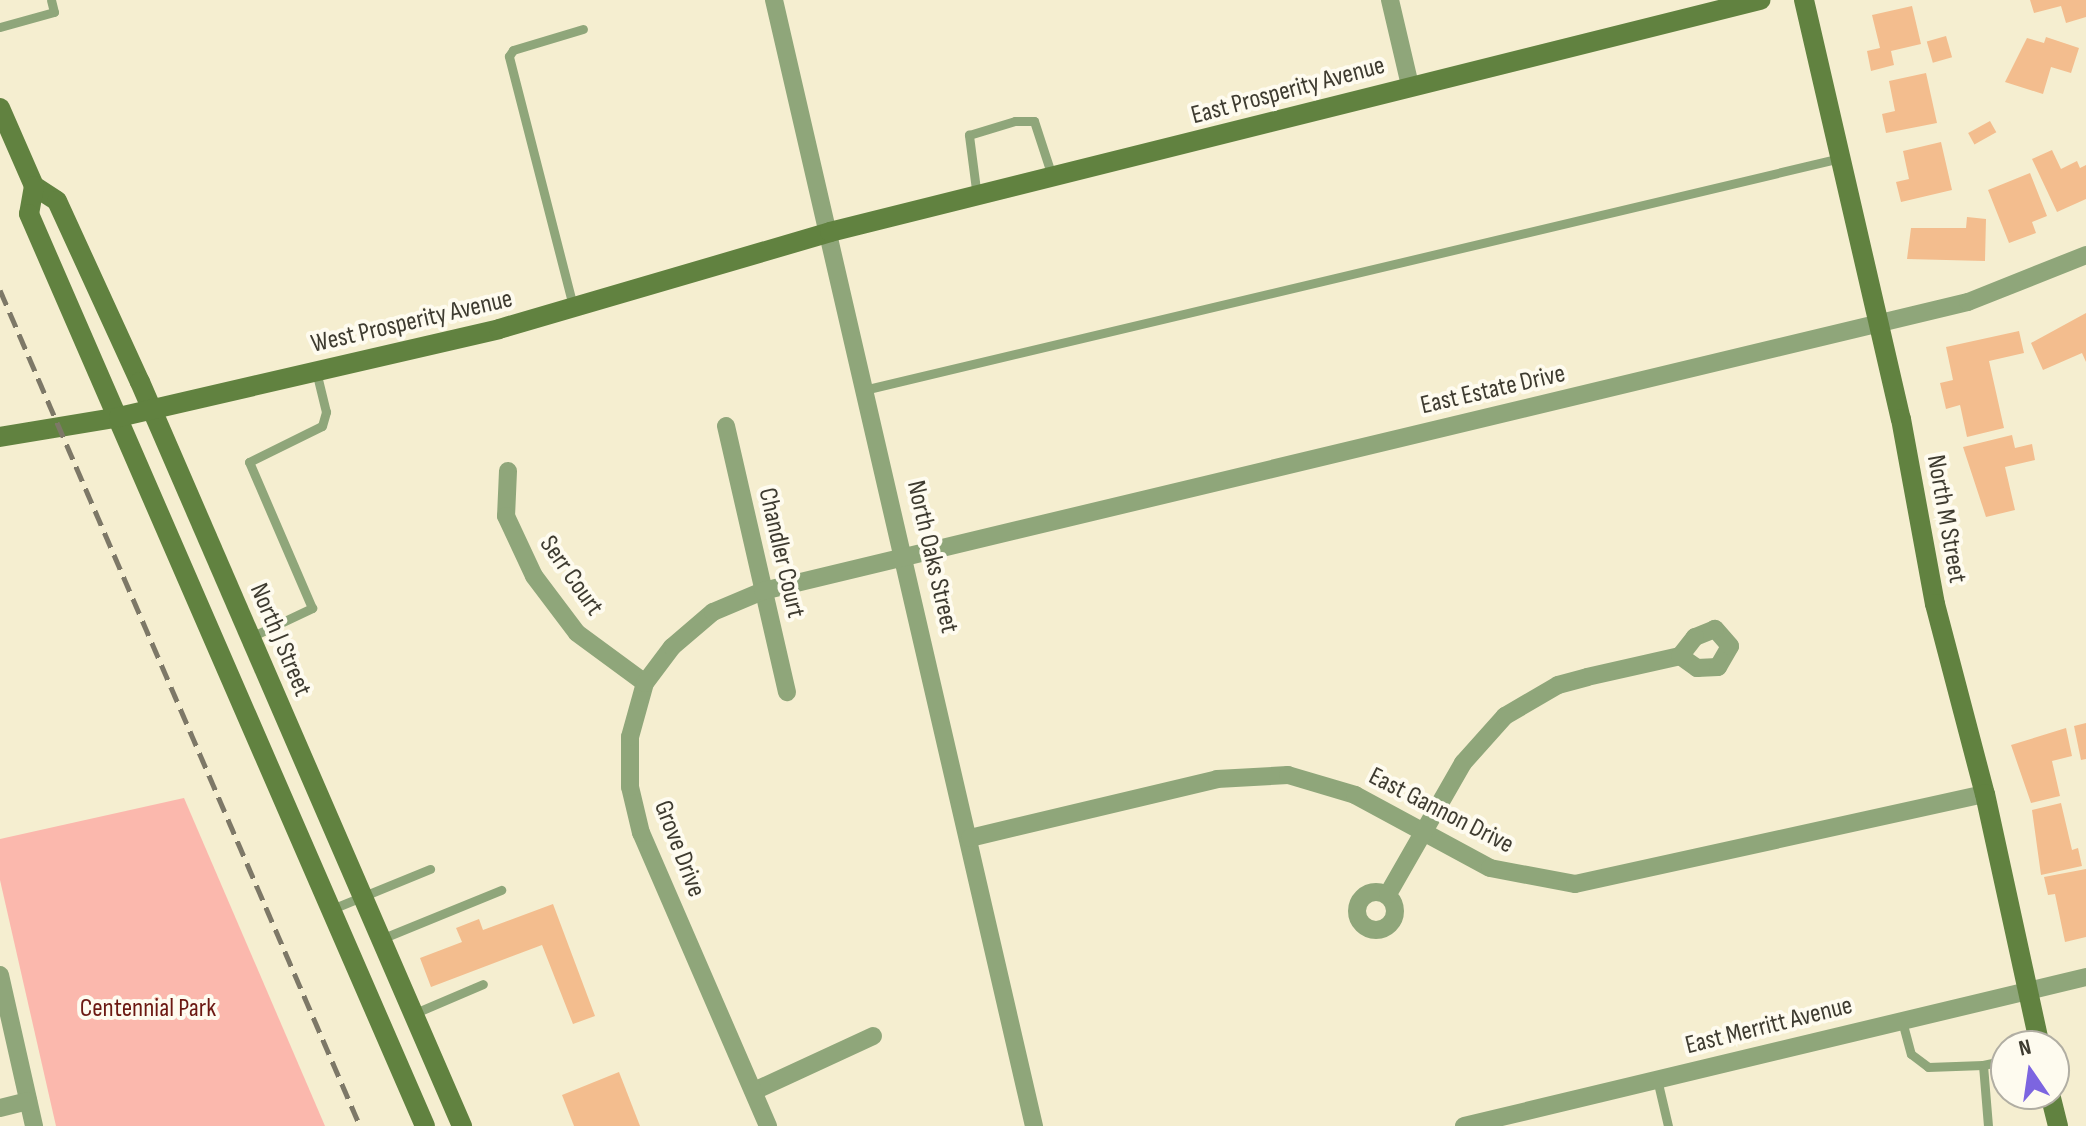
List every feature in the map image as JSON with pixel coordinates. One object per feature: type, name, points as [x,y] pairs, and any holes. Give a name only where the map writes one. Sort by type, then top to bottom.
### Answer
[{"type":"main road","name":"East Prosperity Avenue","points":[[830,232],[1053,179],[1410,85],[1760,0]]},
{"type":"main road","name":"North M Street","points":[[1804,0],[1878,325],[1935,604],[1985,794],[2036,1030]]},
{"type":"main road","name":"North J Street","points":[[0,108],[34,186],[57,201],[251,637],[462,1126]]},
{"type":"main road","name":"North J Street","points":[[34,186],[29,214],[425,1126]]},
{"type":"main road","name":"West Prosperity Avenue","points":[[0,437],[151,410],[574,309],[830,232]]},
{"type":"street","name":"North Oaks Street","points":[[774,0],[868,389],[1034,1126]]},
{"type":"street","points":[[1390,0],[1410,85]]},
{"type":"street","name":"East Estate Drive","points":[[905,558],[1878,325],[2014,287],[2086,255]]},
{"type":"street","name":"Chandler Court","points":[[726,426],[787,692]]},
{"type":"street","name":"Serr Court","points":[[508,471],[506,516],[534,576],[577,633],[645,683]]},
{"type":"street","name":"Grove Drive","points":[[768,1126],[634,809],[630,737],[645,683],[690,629],[713,612],[763,591],[905,558]]},
{"type":"street","points":[[1388,894],[1421,831],[1463,763],[1505,716],[1558,685],[1680,656]]},
{"type":"street","name":"East Gannon Drive","points":[[970,838],[1252,773],[1321,782],[1490,868],[1575,884],[1985,794]]},
{"type":"street","points":[[0,975],[34,1126]]},
{"type":"street","name":"East Merritt Avenue","points":[[1464,1126],[1505,1121],[1657,1079],[2086,977]]},
{"type":"street","points":[[754,1091],[873,1036]]},
{"type":"street","points":[[0,1108],[28,1101]]},
{"type":"lane","points":[[0,27],[54,12],[51,0]]},
{"type":"lane","points":[[574,309],[509,56],[513,50],[583,29]]},
{"type":"lane","points":[[977,197],[969,135],[1015,121],[1034,121],[1053,179]]},
{"type":"lane","points":[[868,389],[1841,158]]},
{"type":"lane","points":[[251,637],[312,608],[249,462],[322,426],[326,412],[316,371]]},
{"type":"lane","points":[[332,909],[430,869]]},
{"type":"lane","points":[[381,939],[501,890]]},
{"type":"lane","points":[[413,1014],[483,984]]},
{"type":"lane","points":[[1902,1021],[1911,1054],[1928,1067],[1990,1063]]},
{"type":"lane","points":[[1983,1065],[1988,1126]]},
{"type":"lane","points":[[1657,1079],[1668,1126]]},
{"type":"green space","name":"Centennial Park","points":[[184,798],[325,1126],[56,1126],[0,880],[0,839]]},
{"type":"building","points":[[2030,0],[2086,0],[2086,17],[2066,23],[2061,6],[2034,13]]},
{"type":"building","points":[[1912,6],[1921,44],[1891,51],[1894,65],[1871,71],[1867,51],[1880,48],[1872,15]]},
{"type":"building","points":[[1946,36],[1952,57],[1933,63],[1927,42]]},
{"type":"building","points":[[2046,37],[2079,48],[2071,73],[2051,67],[2043,94],[2005,82],[2027,38],[2044,43]]},
{"type":"building","points":[[1926,73],[1937,123],[1886,133],[1882,114],[1895,111],[1889,81]]},
{"type":"building","points":[[1990,121],[1996,132],[1974,144],[1968,133]]},
{"type":"building","points":[[1941,142],[1952,190],[1901,202],[1896,182],[1909,179],[1903,151]]},
{"type":"building","points":[[2052,150],[2061,169],[2077,161],[2080,168],[2086,165],[2086,199],[2057,212],[2032,159]]},
{"type":"building","points":[[2030,173],[2047,216],[2032,222],[2036,233],[2009,243],[1988,190]]},
{"type":"building","points":[[1967,217],[1986,219],[1985,261],[1907,259],[1911,228],[1966,228]]},
{"type":"building","points":[[2086,313],[2086,362],[2082,353],[2043,370],[2031,343]]},
{"type":"building","points":[[2019,331],[2024,353],[1989,361],[2004,428],[1967,437],[1960,405],[1946,409],[1940,383],[1953,380],[1946,347]]},
{"type":"building","points":[[2012,435],[2015,448],[2032,444],[2035,460],[2005,467],[2015,510],[1986,517],[1963,447]]},
{"type":"building","points":[[2086,723],[2086,759],[2081,760],[2074,726]]},
{"type":"building","points":[[2066,728],[2072,756],[2052,761],[2060,796],[2031,803],[2011,745]]},
{"type":"building","points":[[2061,803],[2072,850],[2078,848],[2082,866],[2041,875],[2032,810]]},
{"type":"building","points":[[2086,869],[2086,937],[2065,942],[2055,894],[2048,895],[2044,877]]},
{"type":"building","points":[[553,904],[595,1016],[573,1024],[542,945],[431,987],[420,958],[462,942],[456,928],[479,919],[483,930]]},
{"type":"building","points":[[619,1072],[640,1126],[574,1126],[562,1095]]},
{"type":"railway","points":[[0,290],[360,1126]]}]
